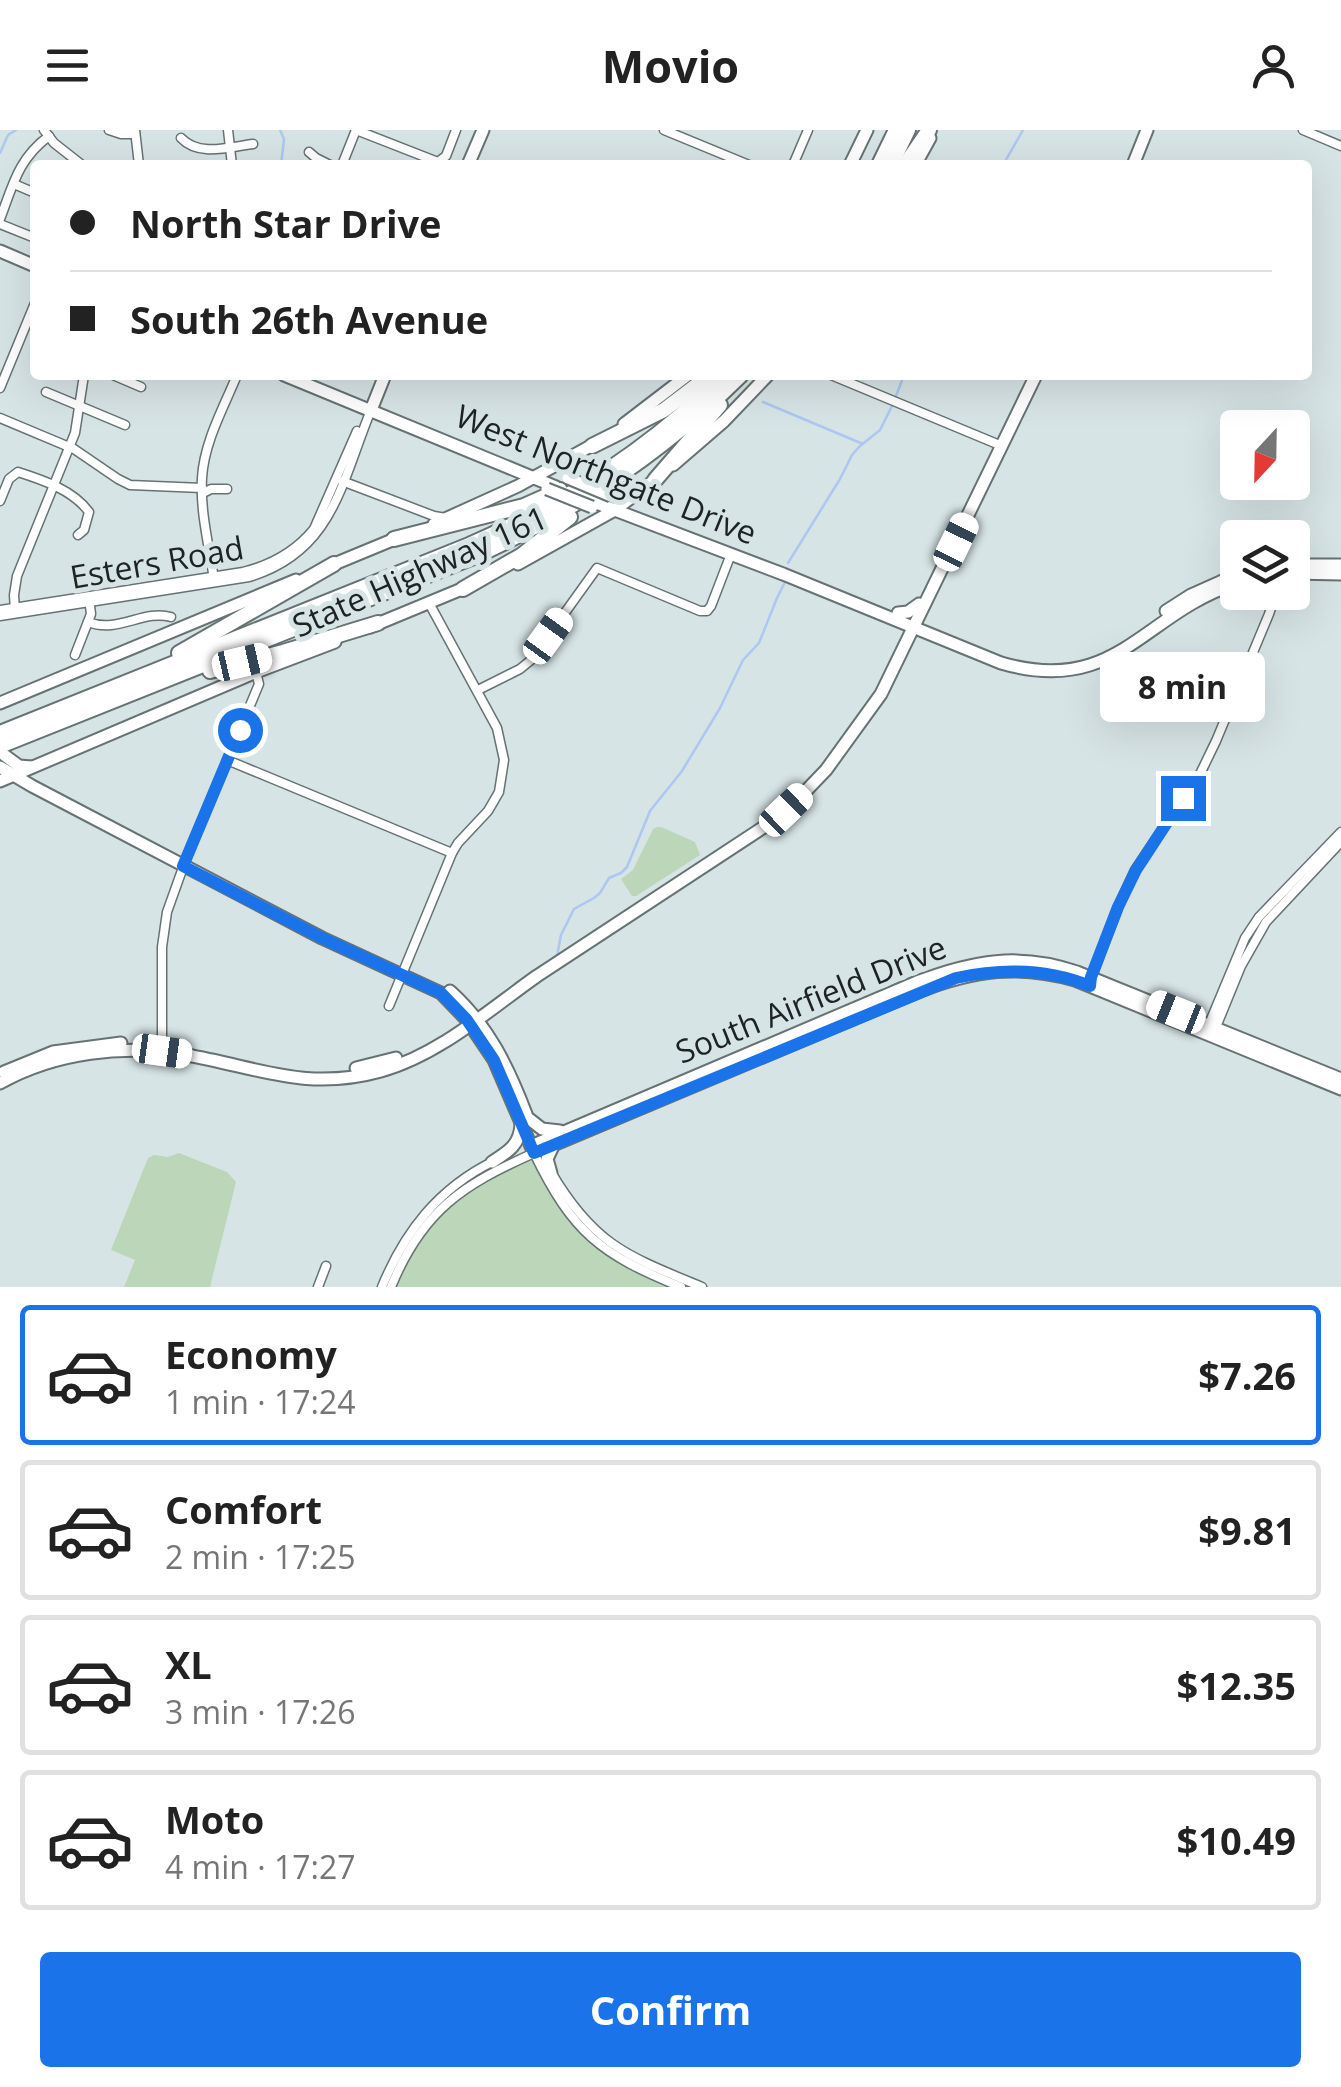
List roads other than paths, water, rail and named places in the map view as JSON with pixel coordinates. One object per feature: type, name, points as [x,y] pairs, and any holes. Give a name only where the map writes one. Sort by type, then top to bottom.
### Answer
[{"type":"highway","points":[[909,160],[932,130]]},
{"type":"highway","points":[[883,160],[904,133]]},
{"type":"highway","points":[[893,160],[904,133]]},
{"type":"highway","points":[[592,446],[664,410],[703,380]]},
{"type":"highway","points":[[125,689],[490,536],[562,499],[637,449],[719,380]]},
{"type":"highway","points":[[463,589],[522,554],[738,380]]},
{"type":"highway","points":[[655,480],[740,380]]},
{"type":"highway","points":[[394,539],[536,502],[637,449]]},
{"type":"highway","points":[[0,733],[482,554],[550,520],[625,473]]},
{"type":"highway","points":[[3,758],[334,564]]},
{"type":"highway","points":[[125,689],[378,624]]},
{"type":"main road","points":[[852,160],[867,130]]},
{"type":"main road","points":[[917,160],[932,130]]},
{"type":"main road","points":[[1131,160],[1139,130]]},
{"type":"main road","points":[[1132,160],[1147,130]]},
{"type":"main road","points":[[472,160],[481,132]]},
{"type":"main road","points":[[0,252],[30,264]]},
{"type":"main road","points":[[0,259],[30,272]]},
{"type":"main road","name":"West Northgate Drive","points":[[309,380],[558,484]]},
{"type":"main road","name":"Esters Road","points":[[370,406],[380,380]]},
{"type":"main road","name":"Esters Road","points":[[370,406],[381,380]]},
{"type":"main road","name":"State Highway 161","points":[[0,703],[518,486],[592,446],[682,380]]},
{"type":"main road","points":[[558,484],[613,502],[655,480],[721,424],[763,380]]},
{"type":"main road","points":[[0,1074],[42,1056],[84,1046],[126,1043],[281,1070],[347,1070],[398,1058],[422,1048],[524,985],[744,842],[785,812],[826,770],[874,701],[876,691],[916,625],[1026,380]]},
{"type":"main road","points":[[999,444],[1033,380]]},
{"type":"main road","points":[[364,425],[385,413],[378,391]]},
{"type":"main road","name":"West Northgate Drive","points":[[424,428],[509,468],[538,476]]},
{"type":"main road","points":[[558,484],[568,460]]},
{"type":"main road","points":[[509,468],[519,478],[518,486],[558,484],[637,506],[642,514]]},
{"type":"main road","name":"West Northgate Drive","points":[[613,502],[1015,664],[1056,664],[1089,658],[1118,646],[1156,622]]},
{"type":"main road","name":"West Northgate Drive","points":[[613,502],[732,552]]},
{"type":"main road","name":"State Highway 161","points":[[0,781],[516,566],[590,524],[596,513],[613,502]]},
{"type":"main road","points":[[1310,568],[1341,565]]},
{"type":"main road","points":[[1310,571],[1341,574]]},
{"type":"main road","points":[[1156,622],[1192,594],[1220,582]]},
{"type":"main road","points":[[1156,622],[1220,590]]},
{"type":"main road","points":[[892,614],[908,612],[916,625]]},
{"type":"main road","points":[[3,758],[34,773],[38,782],[72,804],[248,896],[444,986],[503,1058],[539,1154]]},
{"type":"main road","points":[[27,770],[72,804]]},
{"type":"main road","name":"South Airfield Drive","points":[[539,1154],[953,968],[1011,960],[1051,964],[1296,1066],[1341,1080]]},
{"type":"main road","points":[[404,970],[441,993],[459,1018],[471,1018]]},
{"type":"main road","name":"South Airfield Drive","points":[[539,1154],[570,1129],[894,997]]},
{"type":"main road","points":[[471,1018],[524,1116],[546,1130],[570,1129]]},
{"type":"main road","points":[[0,1082],[37,1066],[86,1054],[162,1048],[281,1077],[334,1079],[391,1068],[442,1042],[471,1018]]},
{"type":"main road","points":[[442,1042],[469,1034],[481,1040]]},
{"type":"main road","name":"South Airfield Drive","points":[[1296,1066],[1341,1089]]},
{"type":"main road","points":[[492,1162],[516,1143],[524,1116]]},
{"type":"street","points":[[109,130],[121,134],[135,132],[138,160]]},
{"type":"street","points":[[228,130],[231,160]]},
{"type":"street","points":[[344,160],[356,130],[433,160]]},
{"type":"street","points":[[441,160],[456,130]]},
{"type":"street","points":[[664,130],[736,160]]},
{"type":"street","points":[[795,160],[808,130]]},
{"type":"street","points":[[1303,130],[1341,146]]},
{"type":"street","points":[[30,236],[0,222],[27,154],[46,133],[74,160]]},
{"type":"street","points":[[181,138],[191,148],[204,150],[254,144]]},
{"type":"street","points":[[310,152],[320,160]]},
{"type":"street","points":[[14,184],[30,191]]},
{"type":"street","points":[[0,388],[30,315]]},
{"type":"street","points":[[16,611],[17,576],[70,447],[83,380]]},
{"type":"street","points":[[126,380],[141,386]]},
{"type":"street","points":[[214,580],[202,491],[203,468],[235,380]]},
{"type":"street","points":[[843,380],[999,444]]},
{"type":"street","points":[[46,392],[124,425]]},
{"type":"street","name":"Esters Road","points":[[340,480],[370,406]]},
{"type":"street","name":"Esters Road","points":[[0,613],[262,573],[285,562],[327,518],[370,406]]},
{"type":"street","points":[[0,418],[70,447],[130,485],[226,489]]},
{"type":"street","points":[[0,501],[14,473],[53,486],[72,496],[89,512],[84,530],[78,534]]},
{"type":"street","points":[[340,480],[448,518]]},
{"type":"street","points":[[414,532],[422,526],[418,510]]},
{"type":"street","points":[[478,690],[531,660],[597,568],[707,611],[732,552]]},
{"type":"street","points":[[75,655],[91,614],[89,599]]},
{"type":"street","points":[[389,1006],[452,853],[495,801],[503,776],[502,742],[430,602]]},
{"type":"street","points":[[1090,982],[1136,870],[1201,772],[1270,610]]},
{"type":"street","points":[[88,622],[106,627],[166,614],[171,617]]},
{"type":"street","points":[[162,1048],[166,912],[259,684],[256,672]]},
{"type":"street","points":[[228,760],[452,853]]},
{"type":"street","points":[[1210,1031],[1245,938],[1259,918],[1341,832]]},
{"type":"street","points":[[1238,965],[1269,918],[1341,842]]},
{"type":"street","points":[[382,1287],[398,1252],[430,1207],[492,1162],[539,1154]]},
{"type":"street","points":[[391,1287],[406,1253],[425,1226],[468,1181],[539,1154]]},
{"type":"street","points":[[539,1154],[568,1201],[613,1251],[634,1267],[681,1287]]},
{"type":"street","points":[[613,1251],[702,1287]]},
{"type":"street","points":[[318,1287],[326,1266]]},
{"type":"waterway","points":[[0,153],[8,135],[16,130]]},
{"type":"waterway","points":[[280,130],[284,139],[282,160]]},
{"type":"waterway","points":[[1006,160],[1023,130]]},
{"type":"waterway","points":[[896,396],[902,380]]},
{"type":"waterway","points":[[763,402],[863,444]]},
{"type":"waterway","points":[[788,563],[852,455],[880,430],[892,406]]},
{"type":"waterway","points":[[557,956],[561,935],[574,909],[594,898],[609,878],[627,867],[650,811],[682,771],[743,660],[759,643],[784,584]]}]
